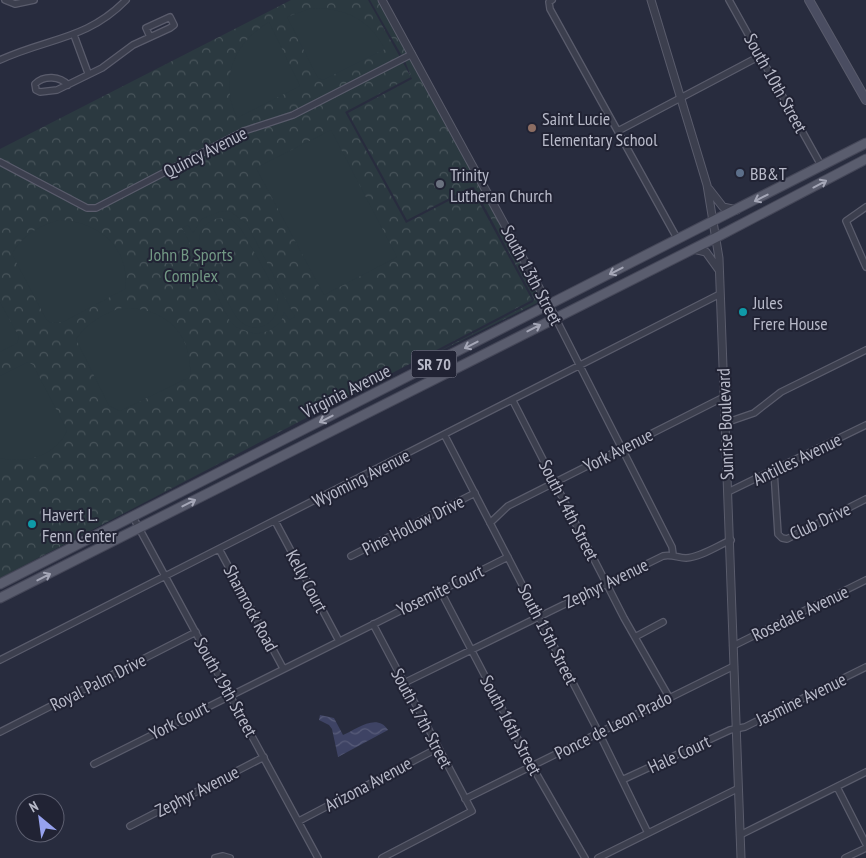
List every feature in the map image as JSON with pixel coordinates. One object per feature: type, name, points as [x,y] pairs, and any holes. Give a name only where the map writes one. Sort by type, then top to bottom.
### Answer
[{"type":"main road","points":[[809,0],[866,100]]},
{"type":"main road","name":"Virginia Avenue","points":[[0,584],[822,167],[866,142]]},
{"type":"main road","name":"Virginia Avenue","points":[[0,598],[717,237],[866,159]]},
{"type":"main road","points":[[0,594],[22,581],[25,571]]},
{"type":"street","points":[[5,0],[15,4],[34,0]]},
{"type":"street","points":[[0,60],[22,50],[92,28],[110,16],[126,0]]},
{"type":"street","name":"South 13th Street","points":[[382,0],[555,317],[672,548],[672,554]]},
{"type":"street","name":"Sunrise Boulevard","points":[[651,0],[707,185],[717,237],[731,540],[737,789],[741,858]]},
{"type":"street","name":"South 10th Street","points":[[729,0],[822,167]]},
{"type":"street","points":[[550,1],[550,9],[678,240]]},
{"type":"street","points":[[68,85],[58,78],[44,78],[35,84],[36,90],[40,92],[57,90],[68,85],[88,73],[102,68],[128,48],[170,28],[174,25],[173,20],[170,17],[166,18],[146,28],[150,37]]},
{"type":"street","points":[[74,35],[88,73]]},
{"type":"street","name":"Quincy Avenue","points":[[0,162],[88,208],[96,208],[244,132],[292,115],[412,54]]},
{"type":"street","points":[[618,131],[760,56]]},
{"type":"street","points":[[707,185],[723,207],[737,210]]},
{"type":"street","points":[[866,208],[846,221],[866,267]]},
{"type":"street","points":[[692,249],[706,252],[720,272]]},
{"type":"street","name":"Wyoming Avenue","points":[[0,660],[445,436],[720,294]]},
{"type":"street","points":[[726,423],[754,413],[781,392],[866,350]]},
{"type":"street","points":[[376,394],[382,405]]},
{"type":"street","name":"York Avenue","points":[[490,523],[508,506],[724,396]]},
{"type":"street","name":"South 14th Street","points":[[513,401],[606,583],[669,697]]},
{"type":"street","name":"Antilles Avenue","points":[[728,492],[866,424]]},
{"type":"street","name":"South 15th Street","points":[[445,436],[599,733],[648,833]]},
{"type":"street","name":"Club Drive","points":[[774,471],[778,534],[782,538],[787,539],[866,499]]},
{"type":"street","name":"Pine Hollow Drive","points":[[351,556],[475,493]]},
{"type":"street","name":"South 19th Street","points":[[133,516],[318,858]]},
{"type":"street","name":"Kelly Court","points":[[275,522],[339,641]]},
{"type":"street","name":"Zephyr Avenue","points":[[404,683],[663,556],[672,554],[684,558],[694,557],[731,540]]},
{"type":"street","name":"Shamrock Road","points":[[219,549],[283,668]]},
{"type":"street","name":"Yosemite Court","points":[[373,624],[508,557]]},
{"type":"street","name":"Rosedale Avenue","points":[[733,646],[866,580]]},
{"type":"street","name":"South 16th Street","points":[[440,590],[532,766],[585,858]]},
{"type":"street","points":[[635,637],[663,622]]},
{"type":"street","name":"York Court","points":[[94,764],[230,694],[373,624]]},
{"type":"street","name":"South 17th Street","points":[[373,624],[472,811],[382,858]]},
{"type":"street","name":"Royal Palm Drive","points":[[0,732],[196,632]]},
{"type":"street","name":"Ponce de Leon Prado","points":[[466,799],[734,666]]},
{"type":"street","name":"Jasmine Avenue","points":[[736,728],[746,727],[866,667]]},
{"type":"street","name":"Hale Court","points":[[622,780],[736,728]]},
{"type":"street","name":"Arizona Avenue","points":[[298,821],[438,748]]},
{"type":"street","name":"Zephyr Avenue","points":[[130,826],[264,756]]},
{"type":"street","points":[[740,835],[866,772]]},
{"type":"street","points":[[837,787],[866,844]]},
{"type":"street","points":[[598,858],[737,789]]},
{"type":"street","points":[[845,858],[866,848]]},
{"type":"street","points":[[215,858],[223,856],[230,858]]},
{"type":"green space","name":"John B Sports Complex","points":[[291,0],[368,0],[411,77],[345,112],[406,223],[472,189],[532,300],[0,578],[0,149]]},
{"type":"green space","points":[[370,0],[379,0],[408,53],[402,56]]},
{"type":"green space","points":[[312,8],[335,10],[355,17],[371,30],[385,49],[323,80],[318,78],[287,17]]},
{"type":"green space","points":[[269,22],[300,86],[237,118],[229,90],[233,64],[238,52],[246,41]]},
{"type":"green space","points":[[411,58],[543,300],[424,359],[533,302],[534,299],[474,187],[407,220],[348,113],[412,79],[405,61]]},
{"type":"green space","points":[[331,130],[397,257],[324,295],[256,168]]},
{"type":"green space","points":[[221,211],[231,212],[247,224],[295,317],[289,320],[284,312],[281,322],[269,331],[255,334],[236,327],[230,321],[182,228],[188,225],[193,233],[202,219]],"holes":[[[219,218],[232,220],[241,229],[256,255],[278,301],[274,317],[264,326],[247,326],[237,318],[201,250],[199,238],[207,224]]]},
{"type":"green space","points":[[59,220],[87,225],[99,231],[109,240],[117,249],[123,261],[125,289],[63,322],[51,323],[46,319],[12,254],[26,236],[44,225]]},
{"type":"green space","points":[[0,302],[19,337],[17,343],[0,352]]},
{"type":"green space","points":[[122,308],[151,312],[173,326],[187,348],[190,361],[190,377],[120,411],[109,406],[76,339],[96,319]]},
{"type":"green space","points":[[28,362],[33,365],[67,430],[56,446],[39,456],[20,460],[0,458],[0,376]]},
{"type":"water","points":[[320,715],[334,718],[343,735],[372,722],[378,722],[388,730],[338,757],[332,729],[329,725],[319,720]]},
{"type":"place","name":"Saint Lucie Elementary School","points":[[532,128]]},
{"type":"place","name":"BB&T","points":[[740,173]]},
{"type":"place","name":"Trinity Lutheran Church","points":[[440,184]]},
{"type":"place","name":"Jules Frere House","points":[[743,312]]},
{"type":"place","name":"Havert L. Fenn Center","points":[[32,524]]}]
